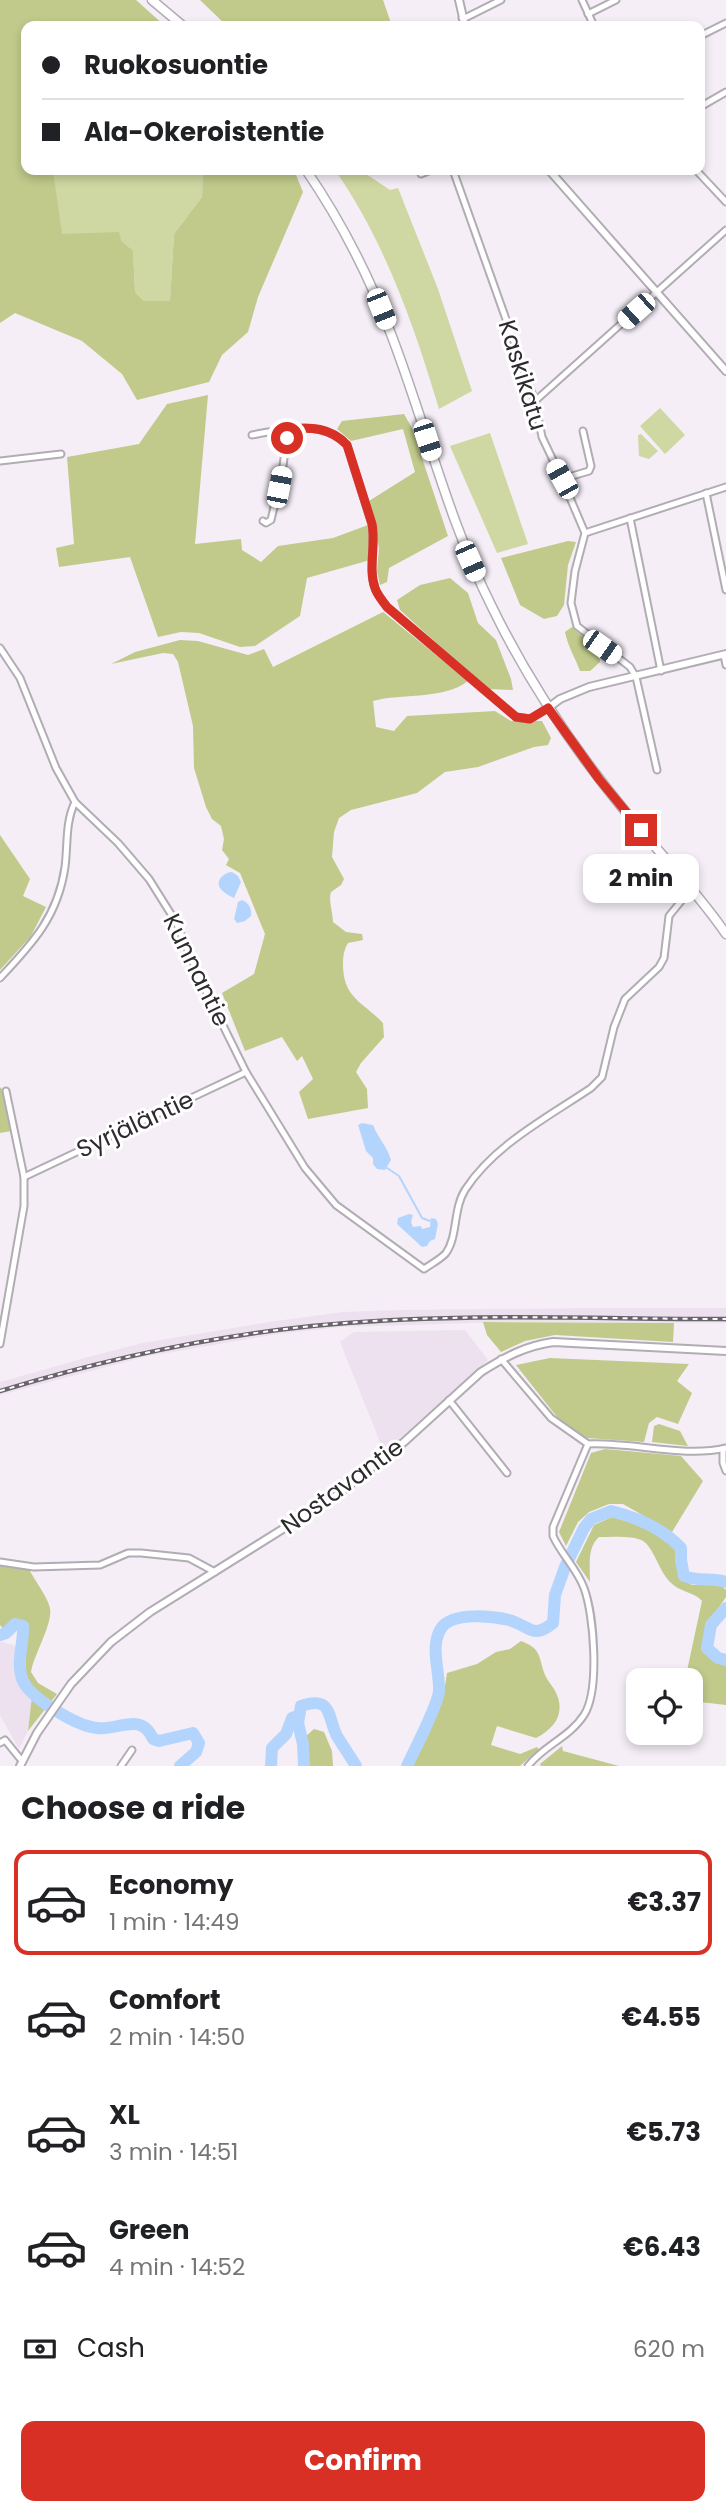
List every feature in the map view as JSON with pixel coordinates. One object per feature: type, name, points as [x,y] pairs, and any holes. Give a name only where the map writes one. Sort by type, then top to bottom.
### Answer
[{"type":"main road","points":[[152,0],[177,21]]},
{"type":"main road","points":[[309,175],[342,228],[371,284],[392,335],[470,561],[493,610],[548,708],[599,779],[726,934]]},
{"type":"street","points":[[460,0],[463,21]]},
{"type":"street","points":[[462,18],[501,0]]},
{"type":"street","points":[[582,0],[592,21]]},
{"type":"street","points":[[588,14],[616,0]]},
{"type":"street","points":[[705,34],[726,23]]},
{"type":"street","points":[[705,104],[726,92]]},
{"type":"street","name":"Kaskikatu","points":[[455,175],[535,401],[542,438],[585,533]]},
{"type":"street","points":[[553,175],[726,371]]},
{"type":"street","points":[[701,175],[726,202]]},
{"type":"street","points":[[535,401],[726,230]]},
{"type":"street","points":[[252,435],[316,428],[337,435],[347,445],[372,524],[375,592],[387,607],[516,717],[530,719],[578,690],[725,654],[726,666]]},
{"type":"street","points":[[263,522],[271,520],[282,473],[288,429]]},
{"type":"street","points":[[562,479],[589,471],[591,466],[583,431]]},
{"type":"street","points":[[0,461],[61,454]]},
{"type":"street","points":[[657,770],[636,677],[630,667],[577,626],[571,603],[575,571],[585,533],[726,487]]},
{"type":"street","points":[[706,493],[726,590]]},
{"type":"street","points":[[630,518],[661,671]]},
{"type":"street","name":"Kunnantie","points":[[0,648],[20,678],[56,768],[75,802],[149,879],[176,922],[201,981],[246,1072],[304,1168],[336,1205],[424,1269],[445,1255],[464,1192],[486,1164],[505,1147],[592,1088],[602,1076],[614,1027],[625,999],[659,967],[664,958],[669,916],[691,889]]},
{"type":"street","points":[[0,978],[35,942],[54,912],[65,867],[68,816],[75,802]]},
{"type":"street","name":"Syrjäläntie","points":[[24,1177],[246,1072]]},
{"type":"street","points":[[0,1344],[24,1206],[24,1177],[6,1091]]},
{"type":"street","name":"Nostavantie","points":[[21,1764],[71,1684],[111,1642],[150,1612],[334,1497],[404,1442],[481,1372],[501,1359],[533,1345],[553,1342],[726,1351]]},
{"type":"street","points":[[501,1359],[551,1418],[588,1444],[647,1446],[686,1452],[724,1449],[723,1462],[726,1471]]},
{"type":"street","points":[[449,1400],[507,1473]]},
{"type":"street","points":[[528,1766],[565,1736],[585,1715],[593,1686],[588,1602],[583,1585],[553,1536],[553,1527],[588,1444]]},
{"type":"street","points":[[0,1562],[34,1567],[100,1565],[128,1553],[141,1553],[189,1558],[215,1572]]},
{"type":"street","points":[[0,1743],[5,1740],[21,1764]]},
{"type":"street","points":[[121,1766],[132,1750]]},
{"type":"shaded area","points":[[726,1308],[726,1323],[504,1322],[341,1327],[278,1334],[144,1357],[0,1395],[0,1382],[92,1356],[142,1343],[276,1321],[343,1312]]},
{"type":"shaded area","points":[[465,1330],[488,1360],[384,1452],[340,1342],[354,1332]]},
{"type":"shaded area","points":[[0,1641],[16,1646],[20,1685],[32,1695],[28,1731],[19,1749],[0,1715]]},
{"type":"green space","points":[[0,0],[136,0],[159,21],[21,21],[21,175],[54,175],[62,234],[119,232],[121,241],[133,251],[135,292],[144,301],[170,301],[174,234],[202,197],[203,175],[296,175],[303,192],[258,297],[248,332],[222,355],[209,382],[137,400],[122,374],[82,341],[15,313],[0,323]]},
{"type":"green space","points":[[200,0],[383,0],[390,21],[222,21]]},
{"type":"green space","points":[[54,175],[203,175],[202,197],[174,234],[170,302],[144,301],[135,292],[133,251],[61,234]]},
{"type":"green space","points":[[338,175],[368,175],[390,190],[398,188],[438,289],[472,391],[439,409],[396,285],[353,197]]},
{"type":"green space","points":[[208,395],[195,544],[241,539],[242,550],[261,562],[278,546],[333,538],[368,525],[370,560],[307,578],[300,616],[255,646],[240,647],[199,633],[181,632],[158,637],[130,557],[59,567],[56,548],[74,544],[67,457],[139,444],[167,404]]},
{"type":"green space","points":[[660,408],[685,435],[665,454],[640,426]]},
{"type":"green space","points":[[404,414],[412,428],[448,536],[389,568],[387,582],[380,585],[377,571],[379,548],[369,501],[415,472],[403,429],[351,441],[337,429],[342,421]]},
{"type":"green space","points":[[490,433],[528,544],[497,553],[450,446]]},
{"type":"green space","points":[[641,434],[658,451],[649,459],[639,456],[638,435]]},
{"type":"green space","points":[[568,541],[576,542],[568,565],[564,605],[557,616],[544,619],[520,605],[501,558]]},
{"type":"green space","points":[[450,578],[468,593],[478,623],[496,640],[513,690],[489,689],[400,610],[397,600],[420,585]]},
{"type":"green space","points":[[383,612],[468,681],[435,694],[373,701],[376,727],[394,731],[407,716],[495,711],[511,721],[542,721],[551,738],[548,745],[534,747],[478,767],[445,772],[417,793],[351,810],[339,818],[334,832],[332,857],[344,879],[341,885],[331,892],[333,922],[346,932],[362,934],[363,940],[348,943],[343,964],[344,975],[350,992],[383,1023],[384,1037],[356,1072],[367,1089],[368,1108],[308,1119],[299,1092],[313,1079],[302,1056],[297,1061],[282,1037],[245,1051],[222,993],[254,974],[265,934],[240,873],[226,865],[229,859],[222,850],[224,839],[221,826],[212,819],[206,807],[194,768],[193,726],[178,662],[173,654],[163,653],[111,664],[135,652],[180,640],[198,641],[248,655],[264,649],[273,667]]},
{"type":"green space","points":[[572,627],[599,651],[600,662],[590,671],[580,671],[570,647],[565,632]]},
{"type":"green space","points":[[0,835],[30,879],[23,896],[46,907],[31,936],[0,970]]},
{"type":"green space","points":[[0,1087],[4,1092],[11,1131],[0,1133]]},
{"type":"green space","points":[[483,1322],[674,1323],[673,1342],[555,1335],[525,1341],[501,1352],[487,1335]]},
{"type":"green space","points":[[550,1358],[689,1364],[677,1381],[692,1393],[678,1424],[657,1417],[649,1423],[644,1442],[587,1438],[561,1422],[516,1365]]},
{"type":"green space","points":[[659,1424],[680,1431],[688,1446],[652,1442],[654,1426]]},
{"type":"green space","points":[[605,1449],[681,1456],[703,1481],[672,1532],[623,1504],[609,1504],[589,1512],[578,1522],[566,1546],[559,1532],[591,1453]]},
{"type":"green space","points":[[612,1517],[646,1529],[676,1550],[675,1559],[681,1578],[692,1585],[720,1584],[726,1590],[726,1597],[709,1622],[704,1653],[726,1663],[726,1705],[703,1702],[703,1668],[688,1668],[702,1601],[670,1582],[647,1544],[634,1538],[599,1537],[595,1541],[591,1552],[590,1582],[576,1562],[594,1525]]},
{"type":"green space","points":[[0,1564],[29,1569],[50,1608],[49,1622],[31,1672],[38,1683],[57,1694],[28,1731],[33,1687],[26,1675],[25,1625],[18,1621],[4,1630],[0,1625]]},
{"type":"green space","points":[[521,1641],[536,1650],[545,1675],[558,1697],[559,1712],[554,1724],[536,1738],[497,1726],[491,1745],[520,1754],[537,1747],[539,1749],[520,1766],[411,1766],[444,1692],[447,1673],[477,1664]]},
{"type":"green space","points":[[314,1729],[324,1732],[332,1751],[333,1766],[308,1766],[306,1736]]},
{"type":"green space","points":[[562,1746],[563,1751],[619,1766],[541,1766],[540,1764]]},
{"type":"water","points":[[232,872],[241,882],[234,898],[219,886],[220,879]]},
{"type":"water","points":[[242,900],[249,906],[251,916],[237,923],[234,919],[238,902]]},
{"type":"water","points":[[358,1125],[373,1125],[387,1150],[391,1160],[385,1170],[377,1169],[373,1158],[366,1151]]},
{"type":"water","points":[[413,1215],[413,1227],[421,1226],[422,1229],[430,1227],[431,1218],[436,1219],[438,1224],[435,1239],[427,1246],[422,1247],[397,1224],[398,1218]]},
{"type":"waterway","points":[[387,1168],[399,1176],[422,1218],[430,1221]]},
{"type":"waterway","points":[[407,1766],[438,1698],[436,1642],[442,1627],[455,1619],[474,1616],[509,1620],[535,1631],[553,1623],[555,1595],[565,1567],[591,1519],[611,1511],[649,1525],[681,1548],[684,1576],[726,1582]]},
{"type":"waterway","points":[[726,1608],[711,1625],[707,1648],[718,1658],[726,1660]]},
{"type":"waterway","points":[[0,1635],[15,1624],[23,1626],[20,1666],[22,1679],[34,1694],[66,1717],[97,1728],[136,1724],[159,1741],[193,1733],[199,1743],[196,1752],[180,1766]]},
{"type":"waterway","points":[[304,1766],[298,1723],[301,1706],[311,1703],[319,1703],[327,1710],[337,1736],[356,1766]]},
{"type":"waterway","points":[[271,1766],[272,1748],[286,1734],[292,1718],[298,1716]]},
{"type":"railway","points":[[0,1391],[154,1351],[233,1336],[312,1326],[467,1318],[726,1319]]},
{"type":"route","points":[[287,438],[288,429],[316,428],[337,435],[347,445],[372,524],[375,592],[387,607],[516,717],[530,719],[548,708],[573,745],[641,830]]}]
